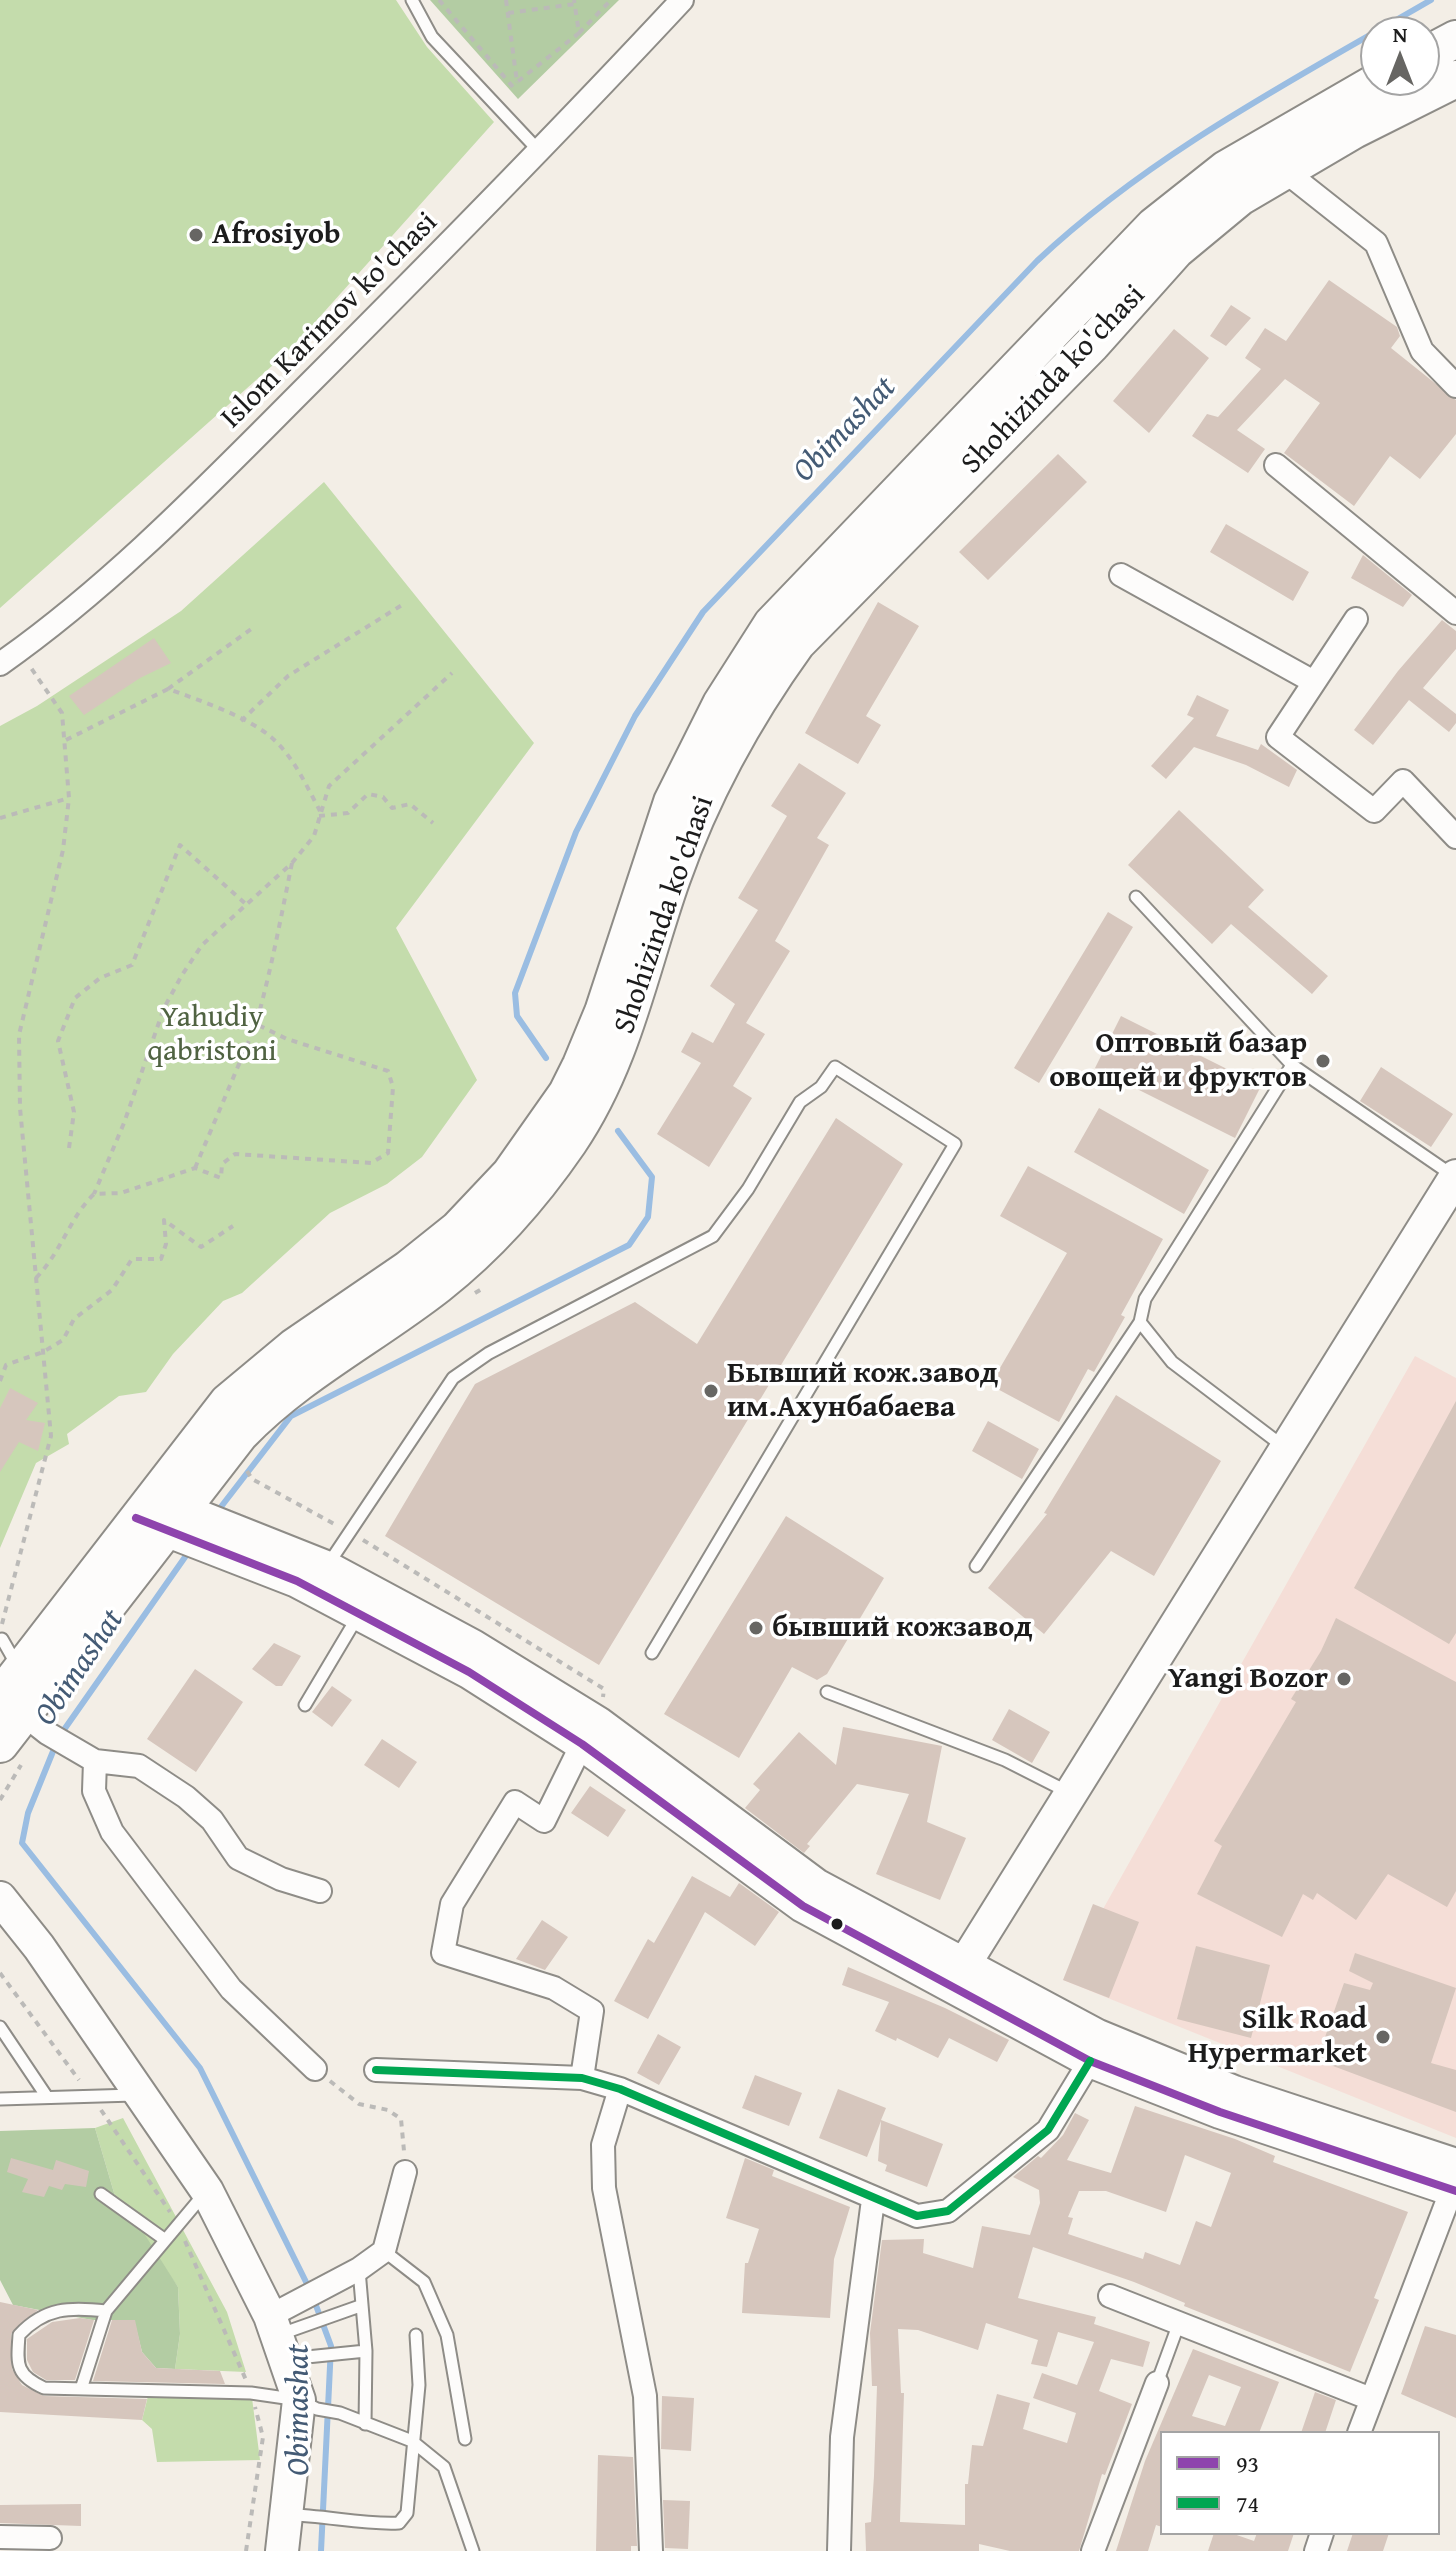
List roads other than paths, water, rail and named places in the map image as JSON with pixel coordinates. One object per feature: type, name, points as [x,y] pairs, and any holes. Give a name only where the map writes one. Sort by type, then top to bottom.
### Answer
[{"type":"main road","name":"Shohizinda ko'chasi","points":[[159,1513],[285,1391],[436,1287],[485,1246],[527,1200],[570,1141],[623,1038],[672,878],[713,779],[758,697],[797,643],[1092,344],[1176,250],[1240,197],[1354,130],[1456,79]]},
{"type":"main road","name":"Shohizinda ko'chasi","points":[[0,1744],[22,1704],[159,1513],[206,1427],[251,1380],[458,1229],[510,1174],[550,1119],[574,1079],[603,1012],[672,802],[721,704],[772,624],[1154,226],[1226,169],[1360,92]]},
{"type":"main road","points":[[956,1977],[1284,1447],[1456,1176]]},
{"type":"main road","points":[[159,1513],[326,1567],[473,1646],[590,1734],[803,1906],[956,1977],[1455,2182]]},
{"type":"main road","points":[[159,1513],[360,1613],[590,1734]]},
{"type":"main road","points":[[0,1898],[39,1947],[207,2191],[308,2405],[300,2515],[282,2551]]},
{"type":"main road","points":[[956,1977],[1090,2061],[1220,2112],[1455,2182]]},
{"type":"street","name":"Islom Karimov ko'chasi","points":[[9,657],[175,517],[540,152],[682,0]]},
{"type":"street","points":[[1285,171],[1376,243],[1422,351],[1456,386]]},
{"type":"street","points":[[1276,465],[1456,613]]},
{"type":"street","points":[[1121,575],[1314,682]]},
{"type":"street","points":[[1356,619],[1278,737],[1374,811],[1403,781],[1456,837]]},
{"type":"street","points":[[22,1704],[89,1758],[139,1766],[186,1797],[212,1820],[238,1858],[281,1879],[320,1891]]},
{"type":"street","points":[[582,2078],[592,2011],[554,1988],[443,1953],[452,1904],[515,1802],[544,1821],[590,1734]]},
{"type":"street","points":[[89,1758],[94,1791],[112,1832],[231,1989],[315,2069]]},
{"type":"street","points":[[376,2070],[582,2078],[620,2089],[873,2200],[917,2216],[948,2211],[1048,2130],[1090,2061]]},
{"type":"street","points":[[620,2089],[603,2145],[604,2188],[645,2396],[651,2551]]},
{"type":"street","points":[[277,2337],[349,2274],[384,2251],[405,2172]]},
{"type":"street","points":[[1360,2431],[1455,2182]]},
{"type":"street","points":[[839,2551],[842,2437],[873,2200]]},
{"type":"street","points":[[1110,2296],[1371,2399]]},
{"type":"street","points":[[1093,2551],[1157,2383]]},
{"type":"street","points":[[0,2537],[50,2538]]},
{"type":"lane","points":[[412,0],[432,37],[540,152]]},
{"type":"lane","points":[[1136,897],[1292,1065],[1456,1176]]},
{"type":"lane","points":[[976,1566],[1140,1322],[1145,1299],[1292,1065]]},
{"type":"lane","points":[[326,1567],[453,1378],[489,1353],[713,1236],[748,1189],[800,1102],[821,1087],[835,1067],[955,1144],[652,1653]]},
{"type":"lane","points":[[1140,1322],[1172,1362],[1284,1447]]},
{"type":"lane","points":[[305,1705],[360,1613]]},
{"type":"lane","points":[[1,1634],[22,1704]]},
{"type":"lane","points":[[827,1692],[1005,1760],[1071,1793]]},
{"type":"lane","points":[[0,2027],[47,2097]]},
{"type":"lane","points":[[0,2099],[142,2095]]},
{"type":"lane","points":[[82,2386],[106,2311],[207,2191]]},
{"type":"lane","points":[[101,2194],[164,2239]]},
{"type":"lane","points":[[384,2251],[424,2282],[447,2335],[465,2439]]},
{"type":"lane","points":[[349,2274],[360,2306],[366,2351],[365,2424]]},
{"type":"lane","points":[[308,2311],[346,2310],[360,2306]]},
{"type":"lane","points":[[106,2311],[64,2307],[33,2320],[19,2335],[17,2363],[26,2380],[44,2388],[82,2386],[251,2393],[340,2413],[412,2441],[444,2467],[473,2551]]},
{"type":"lane","points":[[1157,2383],[1179,2323]]},
{"type":"lane","points":[[300,2515],[399,2523],[407,2513],[419,2385],[416,2335]]},
{"type":"lane","points":[[277,2337],[317,2353],[366,2351]]},
{"type":"waterway","name":"Obimashat","points":[[546,1058],[517,1016],[515,993],[576,832],[635,716],[703,612],[1037,261],[1081,222],[1176,152],[1226,120],[1431,0]]},
{"type":"waterway","name":"Obimashat","points":[[217,1512],[291,1416],[629,1245],[648,1217],[652,1177],[618,1131]]},
{"type":"waterway","name":"Obimashat","points":[[61,1734],[190,1550]]},
{"type":"waterway","name":"Obimashat","points":[[56,1744],[28,1813],[22,1843],[200,2068],[311,2292],[331,2346],[321,2551]]},
{"type":"place","name":"Afrosiyob","points":[[196,235]]},
{"type":"place","name":"Оптовый базар овощей и фруктов","points":[[1323,1061]]},
{"type":"place","name":"Бывший кож.завод им.Ахунбабаева","points":[[711,1391]]},
{"type":"place","name":"бывший кожзавод","points":[[756,1628]]},
{"type":"place","name":"Yangi Bozor","points":[[1344,1679]]},
{"type":"place","name":"Silk Road Hypermarket","points":[[1383,2037]]},
{"type":"park label","name":"Yahudiy qabristoni","points":[[212,1035]]}]
